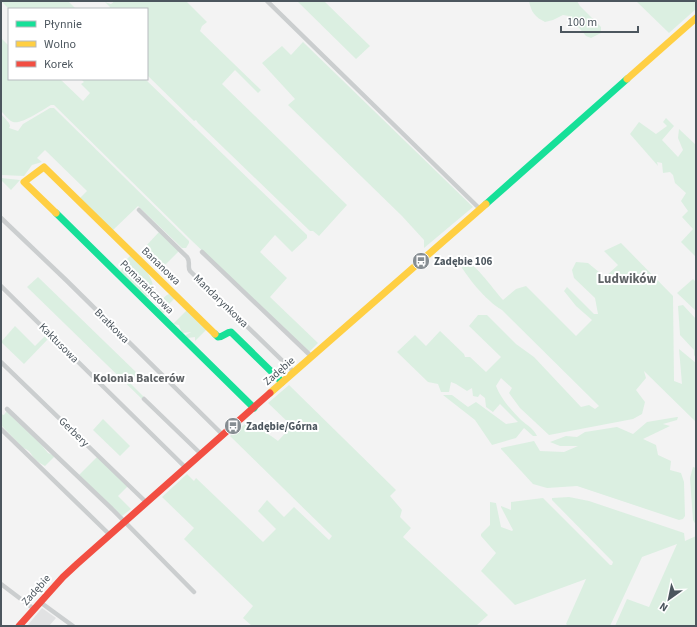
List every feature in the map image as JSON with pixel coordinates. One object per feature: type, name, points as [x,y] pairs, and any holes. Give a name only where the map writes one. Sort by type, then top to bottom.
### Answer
[{"type":"street","points":[[267,1],[480,209]]},
{"type":"street","name":"Zadębie","points":[[19,626],[62,577],[696,18]]},
{"type":"street","name":"Bananowa","points":[[24,182],[41,168],[47,169],[218,337],[222,337],[228,332],[231,332],[282,382]]},
{"type":"street","name":"Pomarańczowa","points":[[24,182],[254,408]]},
{"type":"street","name":"Mandarynkowa","points":[[139,210],[187,257],[190,262],[190,272],[294,372]]},
{"type":"street","name":"Bratkowa","points":[[1,218],[223,435]]},
{"type":"street","points":[[202,252],[312,357]]},
{"type":"street","name":"Kaktusowa","points":[[1,286],[186,468]]},
{"type":"street","name":"Gerbery","points":[[1,362],[146,502]]},
{"type":"street","points":[[144,399],[200,454]]},
{"type":"street","points":[[7,409],[194,592]]},
{"type":"street","points":[[1,429],[110,535]]},
{"type":"street","points":[[1,584],[34,609]]},
{"type":"street","points":[[40,602],[73,626]]},
{"type":"shaded area","points":[[42,608],[56,618],[49,626],[27,626]]},
{"type":"green space","points":[[1,1],[68,1],[75,8],[8,8]]},
{"type":"green space","points":[[115,1],[186,1],[207,22],[202,26],[200,31],[261,90],[258,93],[235,70],[222,84],[347,205],[319,236],[313,231],[310,231],[196,120],[194,121],[148,76],[148,8],[110,8],[105,2],[111,4]]},
{"type":"green space","points":[[297,1],[324,1],[370,46],[356,59]]},
{"type":"green space","points":[[529,1],[577,1],[601,27],[601,33],[591,38],[586,36],[569,16],[563,15],[545,22],[534,14]]},
{"type":"green space","points":[[636,1],[695,1],[696,9],[669,33]]},
{"type":"green space","points":[[1,38],[8,45],[8,80],[61,80],[83,101],[90,93],[81,84],[84,82],[82,80],[146,80],[307,235],[307,238],[292,252],[275,235],[260,252],[287,278],[270,297],[318,343],[309,352],[191,240],[54,105],[51,105],[32,116],[17,122],[13,122],[8,119],[1,111]]},
{"type":"green space","points":[[303,42],[473,207],[424,248],[424,240],[402,216],[288,105],[295,99],[262,63],[282,46],[291,55]]},
{"type":"green space","points":[[50,108],[54,108],[189,241],[186,248],[182,248],[138,206],[112,231],[79,199],[87,191],[45,150],[37,158],[42,162],[32,165],[24,176],[1,175],[1,114],[9,123],[9,128],[18,131],[23,124]]},
{"type":"green space","points":[[666,118],[674,126],[662,140],[678,157],[683,150],[678,138],[679,129],[696,145],[696,257],[681,242],[693,229],[682,217],[688,211],[681,201],[686,193],[675,183],[673,175],[670,172],[663,173],[662,163],[657,162],[658,166],[630,134],[639,122],[656,134],[667,126],[663,122]]},
{"type":"green space","points":[[1,178],[20,180],[11,190],[1,180]]},
{"type":"green space","points":[[159,232],[179,251],[164,266],[145,247]]},
{"type":"green space","points":[[621,243],[673,296],[674,381],[682,384],[679,349],[696,363],[696,422],[644,371],[646,378],[636,390],[645,402],[642,414],[633,419],[549,435],[520,408],[509,393],[512,388],[501,378],[496,386],[501,395],[521,420],[532,429],[537,436],[533,436],[524,428],[516,438],[492,445],[475,420],[443,395],[452,395],[468,407],[476,402],[506,424],[518,422],[500,404],[493,412],[486,407],[485,398],[480,394],[478,397],[473,396],[472,388],[467,391],[451,382],[449,392],[441,392],[438,384],[428,382],[397,352],[415,335],[426,346],[440,331],[464,354],[465,357],[470,357],[486,372],[501,357],[469,326],[478,315],[487,315],[516,344],[534,357],[581,407],[589,405],[595,409],[599,406],[502,310],[483,294],[471,281],[457,260],[458,257],[470,263],[503,300],[516,289],[526,286],[576,336],[592,320],[576,306],[564,291],[567,287],[594,314],[598,314],[595,298],[574,278],[572,270],[576,262],[588,263],[605,277],[618,265],[604,251]]},
{"type":"green space","points":[[132,254],[144,268],[151,280],[153,291],[150,296],[146,297],[118,273],[126,265],[124,262]]},
{"type":"green space","points":[[38,277],[139,375],[131,384],[145,398],[143,400],[27,287]]},
{"type":"green space","points":[[693,279],[696,282],[696,311],[677,293]]},
{"type":"green space","points":[[169,294],[176,297],[168,305],[170,306],[162,315],[159,311],[160,303],[164,297]]},
{"type":"green space","points":[[683,305],[696,319],[696,358],[694,355],[694,350],[680,335],[678,306]]},
{"type":"green space","points":[[188,309],[208,328],[195,341],[195,337],[188,338],[186,336],[191,332],[182,333],[179,325],[173,324]]},
{"type":"green space","points":[[15,326],[35,346],[45,336],[48,339],[24,364],[1,342]]},
{"type":"green space","points":[[289,385],[396,490],[390,496],[402,510],[400,517],[411,528],[403,537],[488,615],[476,626],[252,626],[243,618],[253,606],[184,539],[194,528],[162,497],[187,474],[194,481],[196,478],[263,542],[276,529],[258,511],[267,500],[284,517],[294,507],[329,540],[332,536],[230,436],[249,421],[278,441],[292,426],[268,403]]},
{"type":"green space","points":[[6,412],[39,442],[48,453],[55,456],[45,466],[37,461],[28,450],[23,448],[1,425],[1,414],[4,415]]},
{"type":"green space","points":[[678,417],[677,420],[663,424],[670,426],[643,439],[656,445],[658,455],[671,461],[670,470],[681,473],[684,482],[685,516],[683,519],[679,520],[577,486],[547,488],[533,484],[501,449],[534,441],[540,451],[564,452],[578,446],[560,446],[550,442],[566,436],[577,437],[585,432],[617,427],[633,434],[647,422]]},
{"type":"green space","points":[[103,419],[130,446],[120,456],[93,430]]},
{"type":"green space","points":[[97,457],[128,486],[118,496],[131,509],[122,516],[79,475]]},
{"type":"green space","points":[[693,467],[696,468],[696,525],[693,520],[690,478]]},
{"type":"green space","points":[[569,497],[589,501],[684,533],[685,541],[696,536],[696,626],[615,626],[627,599],[649,607],[677,544],[642,557],[610,626],[568,626],[566,624],[586,579],[515,605],[481,571],[496,553],[481,536],[481,534],[490,525],[490,502],[496,503],[501,527],[512,531],[513,530],[501,506],[511,510],[511,502],[543,498],[610,565],[612,565],[613,562],[552,500],[552,498]]},
{"type":"traffic: fast","points":[[486,204],[627,79]]},
{"type":"traffic: fast","points":[[56,213],[254,408]]},
{"type":"traffic: fast","points":[[215,334],[220,337],[231,332],[282,382]]},
{"type":"traffic: slow","points":[[627,79],[696,18]]},
{"type":"traffic: slow","points":[[56,213],[24,182],[44,167],[215,334]]},
{"type":"traffic: slow","points":[[270,393],[486,204]]},
{"type":"traffic: jam","points":[[19,626],[63,577],[77,564],[270,393]]},
{"type":"place","name":"Zadębie 106","points":[[421,261]]},
{"type":"place","name":"Zadębie/Górna","points":[[233,426]]},
{"type":"district","name":"Ludwików","points":[[627,279]]},
{"type":"district","name":"Kolonia Balcerów","points":[[139,378]]}]
